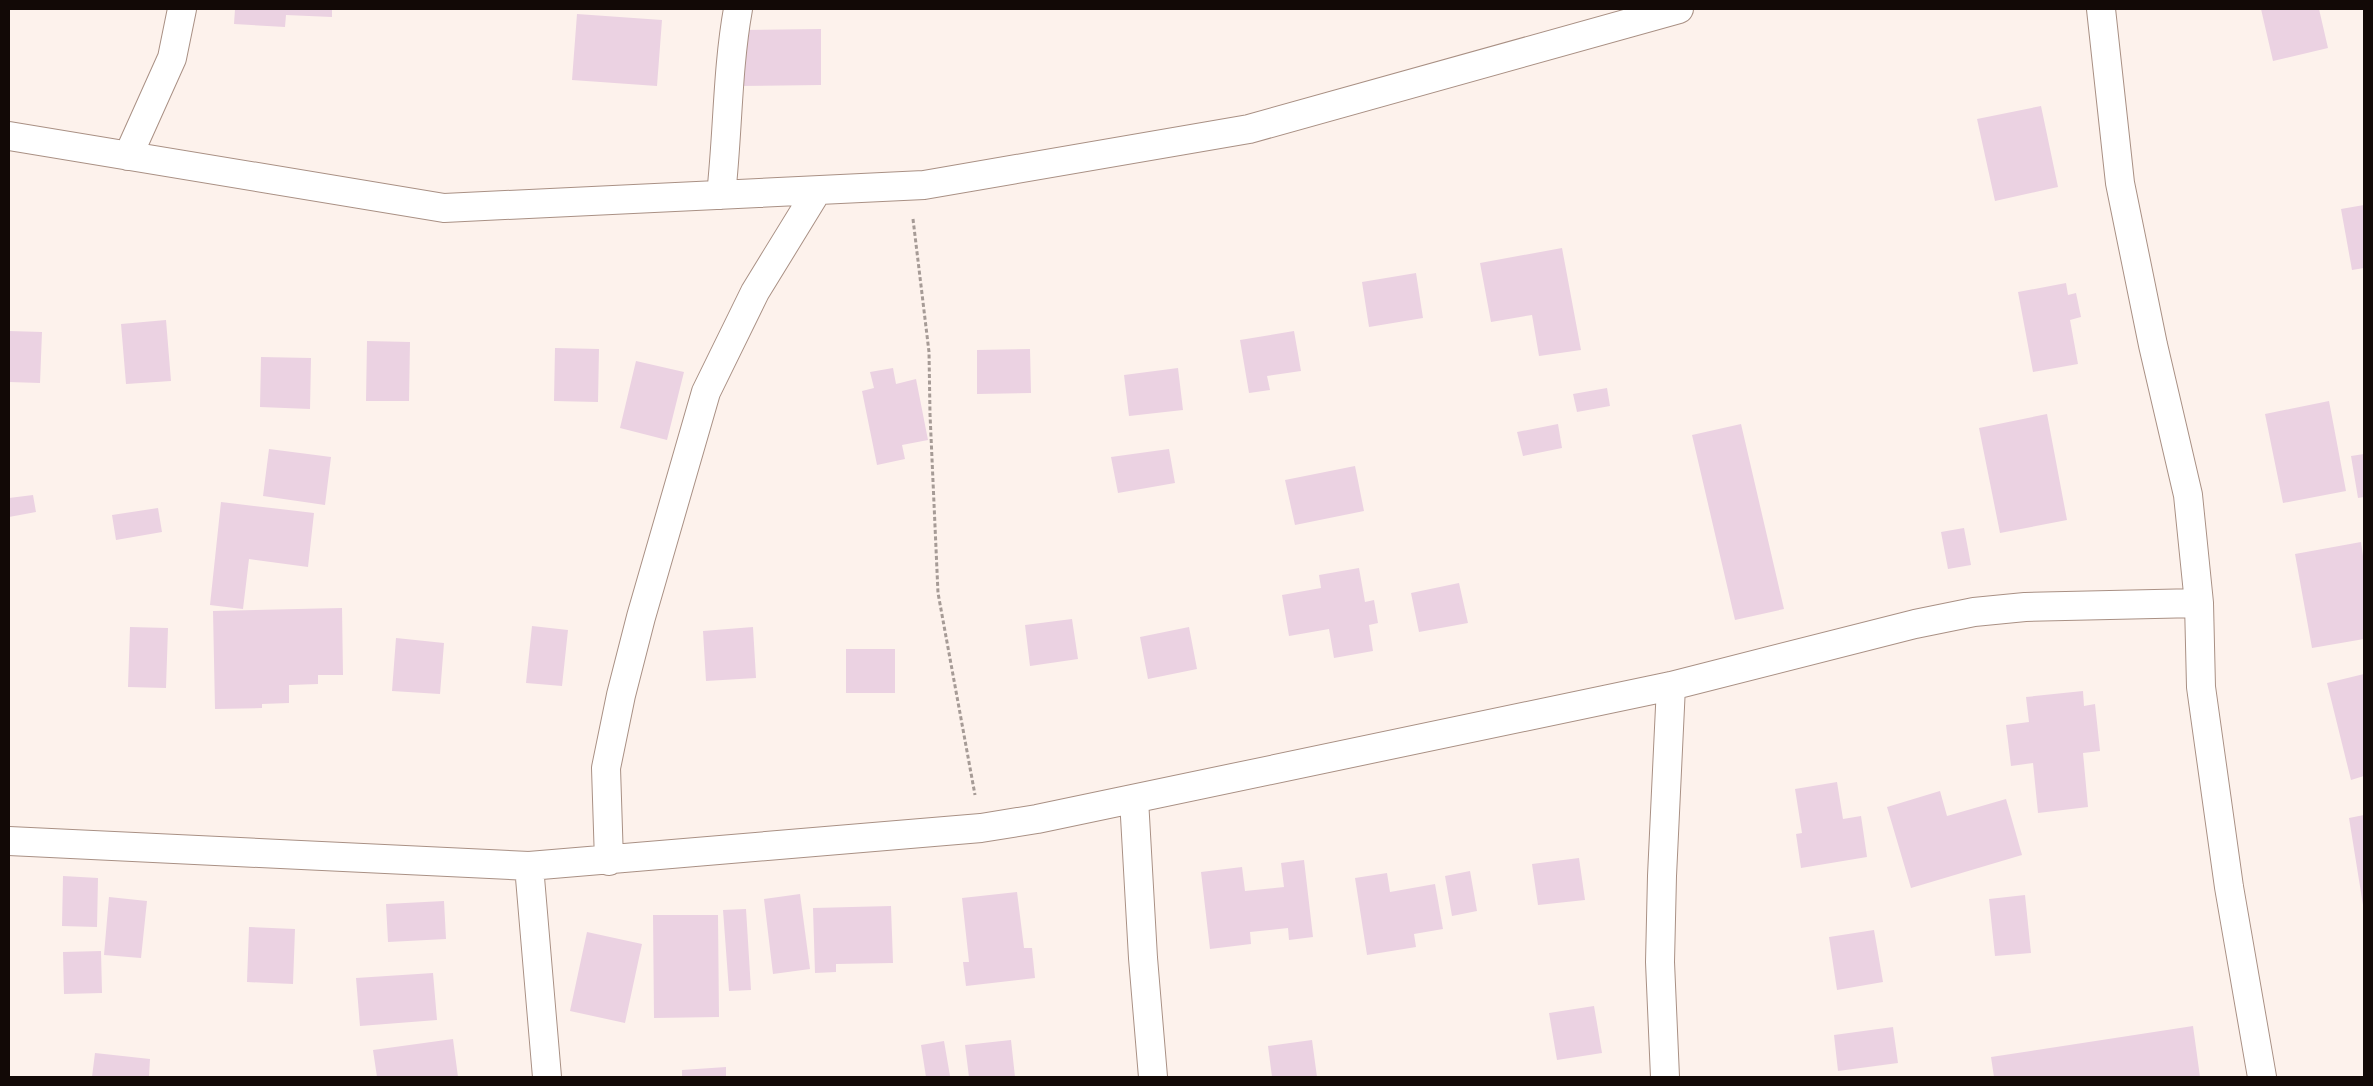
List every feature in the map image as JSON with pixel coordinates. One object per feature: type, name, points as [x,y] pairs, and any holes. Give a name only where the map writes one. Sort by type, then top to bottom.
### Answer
[{"type":"street","points":[[128,156],[172,58],[182,9]]},
{"type":"street","points":[[721,195],[726,149],[732,40],[738,9]]},
{"type":"street","points":[[9,136],[444,208],[909,186],[1249,129],[1679,9]]},
{"type":"street","points":[[2101,9],[2120,183],[2152,345],[2188,495],[2199,603],[2203,697],[2229,887],[2262,1077]]},
{"type":"street","points":[[609,861],[606,768],[615,722],[641,617],[706,392],[755,292],[817,191]]},
{"type":"street","points":[[9,841],[528,866],[609,861],[644,856],[981,828],[1134,799],[1671,686],[1915,624],[1974,612],[2025,607],[2199,603]]},
{"type":"street","points":[[1665,1077],[1660,953],[1671,686]]},
{"type":"street","points":[[1134,799],[1152,1077]]},
{"type":"street","points":[[528,866],[547,1077]]},
{"type":"path","points":[[909,186],[929,352],[938,593],[981,828]]},
{"type":"building","points":[[235,9],[332,9],[332,17],[286,15],[285,27],[234,24]]},
{"type":"building","points":[[2261,9],[2319,9],[2328,48],[2273,61]]},
{"type":"building","points":[[577,14],[662,20],[657,86],[572,80]]},
{"type":"building","points":[[821,29],[821,85],[737,86],[736,30]]},
{"type":"building","points":[[2041,106],[2058,187],[1995,201],[1977,119]]},
{"type":"building","points":[[2364,205],[2364,268],[2352,270],[2341,209]]},
{"type":"building","points":[[1562,248],[1581,350],[1539,356],[1532,315],[1491,322],[1480,263]]},
{"type":"building","points":[[1416,273],[1423,318],[1369,327],[1362,282]]},
{"type":"building","points":[[2066,283],[2068,295],[2076,293],[2081,317],[2070,320],[2078,364],[2033,372],[2018,292]]},
{"type":"building","points":[[166,320],[171,381],[126,384],[121,324]]},
{"type":"building","points":[[9,331],[42,332],[40,383],[9,382]]},
{"type":"building","points":[[1294,331],[1301,371],[1267,376],[1270,390],[1249,393],[1240,340]]},
{"type":"building","points":[[367,341],[410,342],[409,401],[366,401]]},
{"type":"building","points":[[555,348],[599,349],[598,402],[554,401]]},
{"type":"building","points":[[1030,349],[1031,393],[977,394],[977,350]]},
{"type":"building","points":[[261,357],[311,358],[310,409],[260,407]]},
{"type":"building","points":[[636,361],[684,372],[667,440],[620,428]]},
{"type":"building","points":[[893,368],[896,384],[916,379],[928,440],[902,445],[905,459],[877,465],[862,391],[874,388],[870,372]]},
{"type":"building","points":[[1178,368],[1183,410],[1129,416],[1124,375]]},
{"type":"building","points":[[1607,388],[1610,406],[1577,412],[1573,394]]},
{"type":"building","points":[[2329,401],[2346,491],[2283,503],[2265,414]]},
{"type":"building","points":[[2047,414],[2067,520],[2000,533],[1979,428]]},
{"type":"building","points":[[1558,424],[1562,448],[1523,456],[1517,432]]},
{"type":"building","points":[[1741,424],[1784,609],[1735,620],[1692,435]]},
{"type":"building","points":[[269,449],[331,457],[325,505],[263,496]]},
{"type":"building","points":[[1169,449],[1175,483],[1118,493],[1111,457]]},
{"type":"building","points":[[2364,454],[2364,497],[2358,498],[2351,456]]},
{"type":"building","points":[[1355,466],[1364,511],[1295,525],[1285,480]]},
{"type":"building","points":[[33,495],[36,512],[9,517],[9,498]]},
{"type":"building","points":[[221,502],[314,513],[308,567],[249,559],[243,609],[210,605]]},
{"type":"building","points":[[158,508],[162,532],[116,540],[112,515]]},
{"type":"building","points":[[1964,528],[1971,565],[1948,569],[1941,532]]},
{"type":"building","points":[[2361,542],[2364,563],[2364,639],[2312,648],[2295,554]]},
{"type":"building","points":[[1359,568],[1365,602],[1374,600],[1378,623],[1369,625],[1373,651],[1334,658],[1329,629],[1289,636],[1282,595],[1321,588],[1319,575]]},
{"type":"building","points":[[1459,583],[1468,623],[1419,632],[1411,593]]},
{"type":"building","points":[[342,608],[343,675],[318,675],[318,684],[289,685],[289,703],[262,704],[262,708],[215,709],[213,611]]},
{"type":"building","points":[[1072,619],[1078,659],[1030,666],[1025,625]]},
{"type":"building","points":[[532,626],[568,630],[562,686],[526,683]]},
{"type":"building","points":[[130,627],[168,628],[166,688],[128,687]]},
{"type":"building","points":[[753,627],[756,678],[706,681],[703,631]]},
{"type":"building","points":[[1189,627],[1197,669],[1148,679],[1140,637]]},
{"type":"building","points":[[396,638],[444,643],[440,694],[392,691]]},
{"type":"building","points":[[846,649],[895,649],[895,693],[846,693]]},
{"type":"building","points":[[2364,674],[2364,776],[2351,780],[2327,683]]},
{"type":"building","points":[[2083,691],[2084,706],[2095,704],[2100,751],[2083,753],[2088,807],[2038,813],[2033,763],[2011,766],[2006,725],[2029,722],[2026,697]]},
{"type":"building","points":[[1837,782],[1843,819],[1861,816],[1867,857],[1801,868],[1796,834],[1802,833],[1795,789]]},
{"type":"building","points":[[1940,791],[1947,816],[2006,799],[2022,855],[1911,888],[1887,807]]},
{"type":"building","points":[[2364,815],[2364,905],[2363,905],[2349,818]]},
{"type":"building","points":[[1579,858],[1585,900],[1538,905],[1532,864]]},
{"type":"building","points":[[1304,860],[1313,937],[1289,940],[1288,928],[1250,932],[1251,944],[1210,949],[1201,872],[1242,867],[1245,891],[1284,887],[1281,863]]},
{"type":"building","points":[[1470,871],[1477,911],[1452,916],[1445,876]]},
{"type":"building","points":[[1387,873],[1390,892],[1435,884],[1443,929],[1414,934],[1416,947],[1367,955],[1355,878]]},
{"type":"building","points":[[63,876],[98,878],[97,927],[62,926]]},
{"type":"building","points":[[1017,892],[1024,948],[1032,948],[1035,978],[966,986],[963,962],[969,962],[962,898]]},
{"type":"building","points":[[800,894],[810,969],[773,974],[764,899]]},
{"type":"building","points":[[2025,895],[2031,953],[1995,956],[1989,899]]},
{"type":"building","points":[[109,897],[147,901],[141,958],[104,955]]},
{"type":"building","points":[[444,901],[446,939],[388,942],[386,904]]},
{"type":"building","points":[[891,906],[893,963],[836,964],[836,972],[815,973],[813,908]]},
{"type":"building","points":[[746,909],[751,990],[729,991],[723,910]]},
{"type":"building","points":[[653,915],[718,915],[719,1017],[654,1018]]},
{"type":"building","points":[[249,927],[295,929],[293,984],[247,982]]},
{"type":"building","points":[[1874,930],[1883,982],[1837,990],[1829,937]]},
{"type":"building","points":[[587,932],[642,944],[625,1023],[570,1011]]},
{"type":"building","points":[[101,951],[102,993],[64,994],[63,952]]},
{"type":"building","points":[[433,973],[437,1020],[360,1026],[356,978]]},
{"type":"building","points":[[1594,1006],[1602,1053],[1557,1060],[1549,1013]]},
{"type":"building","points":[[2193,1026],[2200,1077],[1994,1077],[1991,1057]]},
{"type":"building","points":[[1893,1027],[1898,1063],[1838,1071],[1834,1035]]},
{"type":"building","points":[[453,1039],[458,1077],[377,1077],[373,1050]]},
{"type":"building","points":[[1011,1040],[1015,1077],[969,1077],[965,1045]]},
{"type":"building","points":[[1312,1040],[1317,1077],[1272,1077],[1268,1046]]},
{"type":"building","points":[[944,1041],[950,1076],[926,1077],[921,1045]]},
{"type":"building","points":[[95,1053],[150,1059],[149,1077],[92,1077]]},
{"type":"building","points":[[726,1067],[726,1077],[682,1077],[682,1070]]}]
